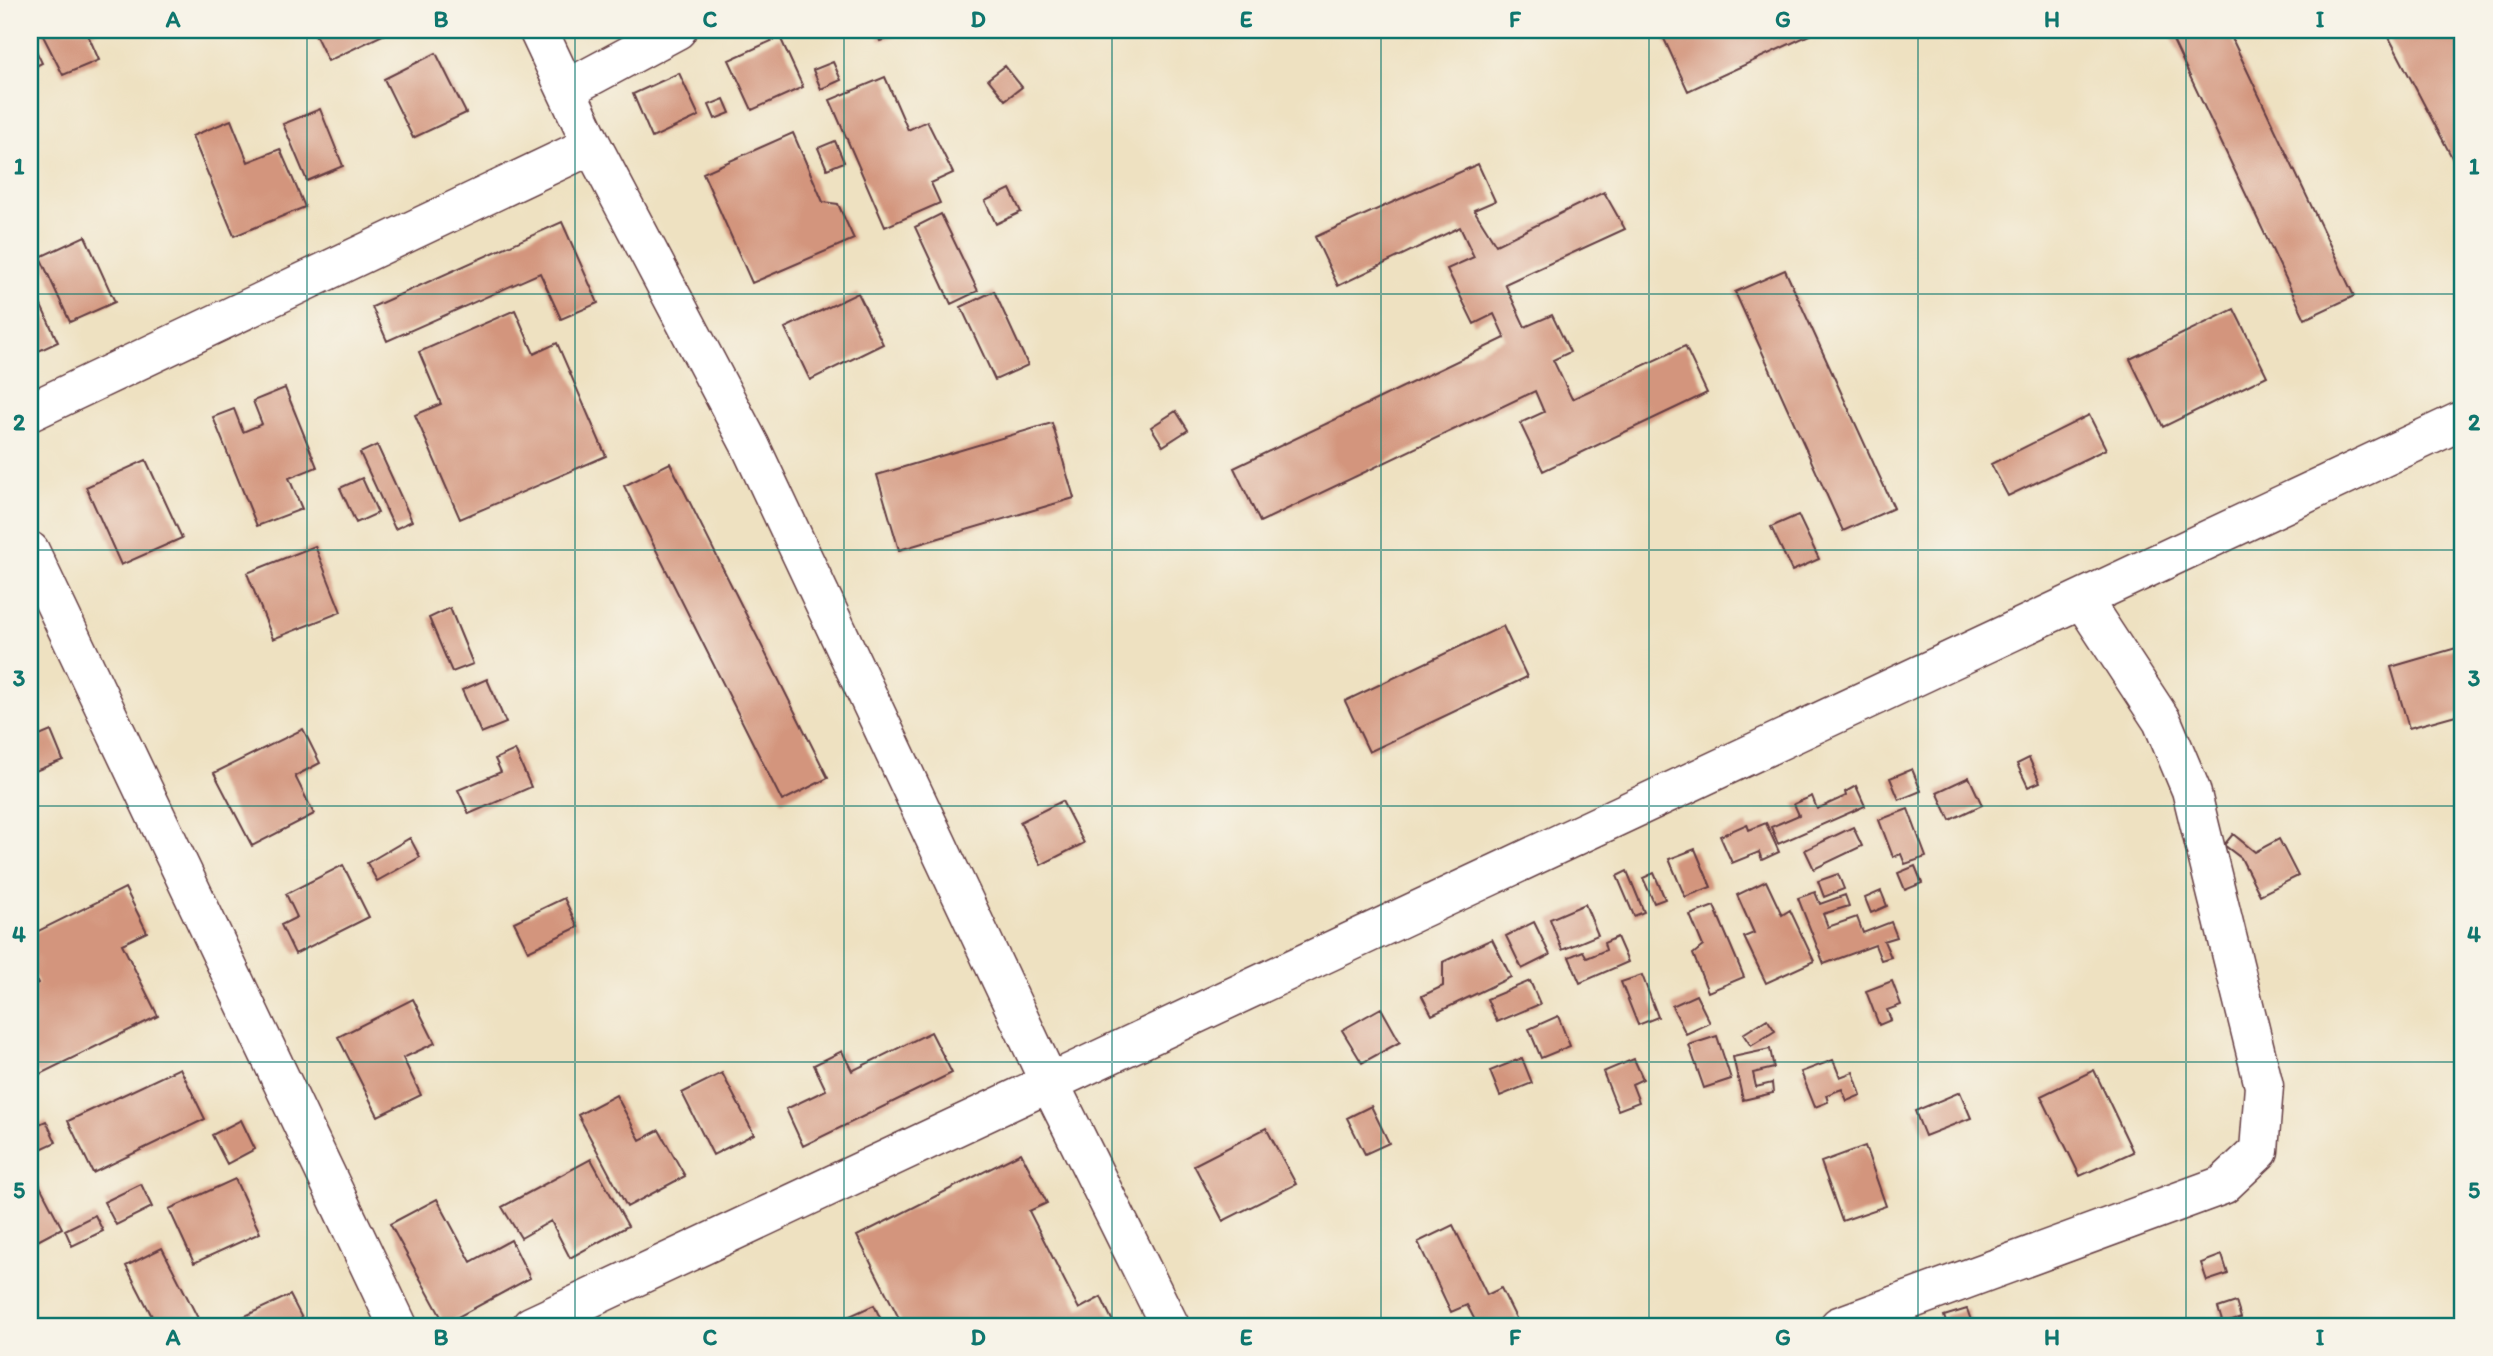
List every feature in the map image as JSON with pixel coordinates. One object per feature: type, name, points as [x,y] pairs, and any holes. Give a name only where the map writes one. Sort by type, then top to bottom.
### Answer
[{"type":"street","points":[[538,30],[592,145],[750,445],[1050,1084],[1170,1326]]},
{"type":"street","points":[[567,89],[677,30]]},
{"type":"street","points":[[30,412],[592,145]]},
{"type":"street","points":[[531,1326],[2463,420]]},
{"type":"street","points":[[30,551],[398,1326]]},
{"type":"street","points":[[1839,1326],[2223,1185],[2259,1151],[2264,1086],[2191,790],[2162,721],[2082,599]]},
{"type":"building","points":[[40,30],[100,30],[88,35],[99,60],[63,75]]},
{"type":"building","points":[[313,30],[386,30],[387,33],[328,61]]},
{"type":"building","points":[[876,30],[913,30],[880,41]]},
{"type":"building","points":[[1660,30],[1820,30],[1688,91]]},
{"type":"building","points":[[2168,30],[2228,30],[2354,296],[2305,319]]},
{"type":"building","points":[[2385,30],[2458,30],[2463,40],[2463,164],[2457,167]]},
{"type":"building","points":[[780,37],[803,87],[752,110],[729,60]]},
{"type":"building","points":[[30,38],[42,63],[30,69]]},
{"type":"building","points":[[436,53],[466,113],[413,138],[384,79]]},
{"type":"building","points":[[833,62],[841,80],[821,89],[813,70]]},
{"type":"building","points":[[1005,66],[1022,87],[1005,100],[988,79]]},
{"type":"building","points":[[679,73],[699,116],[652,138],[633,94]]},
{"type":"building","points":[[885,77],[908,130],[927,121],[953,173],[931,183],[940,203],[885,227],[830,100]]},
{"type":"building","points":[[724,99],[730,113],[715,119],[709,105]]},
{"type":"building","points":[[320,109],[343,166],[307,181],[283,124]]},
{"type":"building","points":[[231,120],[248,162],[280,149],[305,207],[234,236],[192,136]]},
{"type":"building","points":[[793,133],[823,202],[838,204],[854,239],[752,283],[703,173]]},
{"type":"building","points":[[835,141],[844,162],[827,169],[818,148]]},
{"type":"building","points":[[1478,164],[1495,201],[1474,210],[1496,245],[1604,192],[1625,229],[1505,284],[1525,327],[1552,315],[1570,352],[1553,360],[1572,399],[1685,346],[1707,393],[1543,471],[1520,423],[1544,412],[1535,391],[1260,522],[1234,468],[1505,338],[1494,314],[1474,324],[1447,269],[1474,257],[1460,227],[1338,286],[1315,237]]},
{"type":"building","points":[[1010,189],[1021,212],[996,224],[985,201]]},
{"type":"building","points":[[941,214],[978,291],[951,304],[915,227]]},
{"type":"building","points":[[562,222],[598,303],[561,319],[540,273],[387,341],[372,307]]},
{"type":"building","points":[[85,236],[115,302],[70,322],[40,257]]},
{"type":"building","points":[[1785,270],[1894,508],[1843,531],[1735,292]]},
{"type":"building","points":[[30,282],[58,342],[30,355]]},
{"type":"building","points":[[994,291],[1028,365],[995,380],[961,307]]},
{"type":"building","points":[[858,293],[883,344],[810,380],[785,328]]},
{"type":"building","points":[[2234,309],[2267,376],[2163,427],[2130,359]]},
{"type":"building","points":[[515,310],[534,354],[557,343],[606,456],[460,519],[415,415],[441,404],[419,352]]},
{"type":"building","points":[[285,388],[317,467],[289,478],[302,509],[257,526],[213,417],[234,409],[243,432],[262,424],[253,401]]},
{"type":"building","points":[[1176,411],[1188,430],[1163,446],[1151,427]]},
{"type":"building","points":[[2089,415],[2106,449],[2008,496],[1991,464]]},
{"type":"building","points":[[1052,423],[1074,498],[899,550],[877,475]]},
{"type":"building","points":[[377,445],[412,521],[395,529],[360,453]]},
{"type":"building","points":[[146,460],[182,538],[121,565],[86,487]]},
{"type":"building","points":[[670,463],[828,778],[782,801],[624,486]]},
{"type":"building","points":[[362,478],[378,513],[356,523],[340,488]]},
{"type":"building","points":[[1798,515],[1819,559],[1792,571],[1771,527]]},
{"type":"building","points":[[315,546],[341,612],[273,639],[247,573]]},
{"type":"building","points":[[450,608],[473,664],[452,672],[429,618]]},
{"type":"building","points":[[1503,626],[1527,677],[1369,752],[1345,701]]},
{"type":"building","points":[[2463,646],[2463,713],[2409,728],[2391,667]]},
{"type":"building","points":[[487,679],[506,723],[481,733],[462,690]]},
{"type":"building","points":[[303,729],[320,763],[295,776],[314,814],[252,846],[214,773]]},
{"type":"building","points":[[51,731],[63,760],[30,773],[30,740]]},
{"type":"building","points":[[515,750],[531,787],[469,814],[458,790],[501,772],[495,759]]},
{"type":"building","points":[[2029,758],[2040,782],[2028,787],[2017,764]]},
{"type":"building","points":[[1912,769],[1921,791],[1899,800],[1890,778]]},
{"type":"building","points":[[1969,777],[1982,805],[1950,820],[1937,792]]},
{"type":"building","points":[[1856,786],[1865,806],[1778,844],[1771,827],[1799,815],[1794,804],[1812,796],[1817,809],[1846,796],[1845,792]]},
{"type":"building","points":[[1062,801],[1084,843],[1041,865],[1020,822]]},
{"type":"building","points":[[1908,809],[1926,857],[1905,864],[1901,854],[1893,857],[1879,820]]},
{"type":"building","points":[[1766,823],[1779,852],[1762,860],[1759,852],[1732,863],[1720,836],[1747,824],[1749,830]]},
{"type":"building","points":[[1853,827],[1862,846],[1814,869],[1805,850]]},
{"type":"building","points":[[2233,834],[2255,852],[2279,839],[2298,876],[2260,895],[2241,858],[2224,845]]},
{"type":"building","points":[[410,838],[420,857],[377,881],[367,863]]},
{"type":"building","points":[[1695,849],[1711,887],[1685,897],[1669,859]]},
{"type":"building","points":[[343,865],[369,917],[295,954],[281,925],[297,917],[286,894]]},
{"type":"building","points":[[1915,866],[1922,883],[1905,890],[1898,873]]},
{"type":"building","points":[[1627,871],[1644,912],[1634,916],[1617,876]]},
{"type":"building","points":[[1654,873],[1665,899],[1654,903],[1643,878]]},
{"type":"building","points":[[1838,874],[1844,889],[1824,897],[1818,881]]},
{"type":"building","points":[[1766,881],[1782,915],[1790,910],[1814,961],[1766,983],[1744,937],[1754,933],[1737,895]]},
{"type":"building","points":[[125,888],[147,932],[122,944],[158,1016],[38,1075],[30,1059],[30,987],[38,983],[30,967],[30,935]]},
{"type":"building","points":[[1881,891],[1887,906],[1871,913],[1865,898]]},
{"type":"building","points":[[1815,892],[1820,904],[1845,895],[1849,906],[1823,914],[1828,927],[1857,917],[1863,933],[1891,922],[1897,937],[1884,941],[1891,957],[1881,960],[1875,945],[1824,964],[1798,898]]},
{"type":"building","points":[[564,898],[578,927],[528,951],[514,922]]},
{"type":"building","points":[[1585,904],[1598,935],[1562,950],[1550,919]]},
{"type":"building","points":[[1714,906],[1744,977],[1708,992],[1693,954],[1703,946],[1690,915]]},
{"type":"building","points":[[1534,922],[1550,955],[1522,969],[1506,936]]},
{"type":"building","points":[[1617,937],[1628,962],[1580,983],[1569,957],[1583,951],[1587,958],[1606,950],[1604,943]]},
{"type":"building","points":[[1492,939],[1511,977],[1432,1015],[1422,996],[1443,986],[1443,962]]},
{"type":"building","points":[[1642,975],[1658,1017],[1638,1025],[1621,982]]},
{"type":"building","points":[[1530,981],[1540,1004],[1497,1022],[1487,999]]},
{"type":"building","points":[[1892,981],[1901,1005],[1887,1010],[1891,1020],[1879,1025],[1866,991]]},
{"type":"building","points":[[1696,995],[1710,1023],[1686,1034],[1672,1006]]},
{"type":"building","points":[[413,999],[435,1043],[403,1058],[421,1095],[378,1116],[338,1037]]},
{"type":"building","points":[[1381,1008],[1400,1042],[1362,1063],[1342,1030]]},
{"type":"building","points":[[1558,1016],[1570,1046],[1541,1058],[1529,1029]]},
{"type":"building","points":[[1767,1019],[1775,1031],[1751,1046],[1743,1034]]},
{"type":"building","points":[[931,1032],[952,1073],[803,1146],[786,1109],[826,1090],[814,1065],[842,1051],[852,1071]]},
{"type":"building","points":[[1717,1036],[1731,1079],[1704,1088],[1689,1045]]},
{"type":"building","points":[[1770,1049],[1774,1068],[1753,1073],[1756,1087],[1772,1083],[1773,1093],[1743,1100],[1733,1057]]},
{"type":"building","points":[[1522,1058],[1532,1083],[1500,1096],[1490,1071]]},
{"type":"building","points":[[1634,1059],[1643,1079],[1632,1084],[1639,1102],[1618,1110],[1603,1072]]},
{"type":"building","points":[[1833,1060],[1840,1077],[1853,1072],[1861,1095],[1847,1101],[1842,1089],[1826,1095],[1828,1102],[1815,1107],[1801,1072]]},
{"type":"building","points":[[180,1068],[205,1119],[93,1173],[68,1121]]},
{"type":"building","points":[[2094,1070],[2133,1152],[2080,1176],[2041,1096]]},
{"type":"building","points":[[722,1073],[754,1134],[713,1155],[682,1093]]},
{"type":"building","points":[[1960,1092],[1971,1118],[1925,1136],[1915,1111]]},
{"type":"building","points":[[616,1095],[640,1140],[659,1130],[685,1176],[627,1207],[578,1115]]},
{"type":"building","points":[[1371,1106],[1389,1143],[1365,1154],[1347,1118]]},
{"type":"building","points":[[241,1120],[255,1149],[227,1164],[212,1135]]},
{"type":"building","points":[[46,1121],[56,1142],[30,1154],[30,1128]]},
{"type":"building","points":[[1266,1128],[1296,1184],[1223,1221],[1194,1165]]},
{"type":"building","points":[[1865,1146],[1886,1206],[1842,1221],[1821,1162]]},
{"type":"building","points":[[1021,1153],[1047,1203],[1029,1211],[1079,1309],[1101,1297],[1115,1326],[903,1326],[857,1236]]},
{"type":"building","points":[[591,1159],[628,1226],[570,1258],[551,1221],[521,1238],[502,1207]]},
{"type":"building","points":[[30,1167],[62,1228],[30,1245]]},
{"type":"building","points":[[235,1179],[260,1233],[194,1263],[169,1209]]},
{"type":"building","points":[[141,1184],[152,1207],[116,1225],[104,1202]]},
{"type":"building","points":[[437,1199],[471,1262],[511,1240],[530,1278],[445,1324],[390,1224]]},
{"type":"building","points":[[95,1215],[103,1231],[72,1246],[65,1230]]},
{"type":"building","points":[[1453,1225],[1487,1295],[1501,1288],[1520,1326],[1478,1326],[1467,1305],[1451,1312],[1418,1242]]},
{"type":"building","points":[[162,1248],[202,1326],[157,1326],[126,1266]]},
{"type":"building","points":[[2222,1255],[2228,1274],[2207,1281],[2201,1263]]},
{"type":"building","points":[[290,1295],[306,1326],[224,1326]]},
{"type":"building","points":[[2236,1302],[2241,1318],[2223,1324],[2218,1308]]},
{"type":"building","points":[[874,1305],[884,1326],[828,1326]]},
{"type":"building","points":[[1967,1309],[1973,1326],[1947,1326],[1944,1316]]}]
